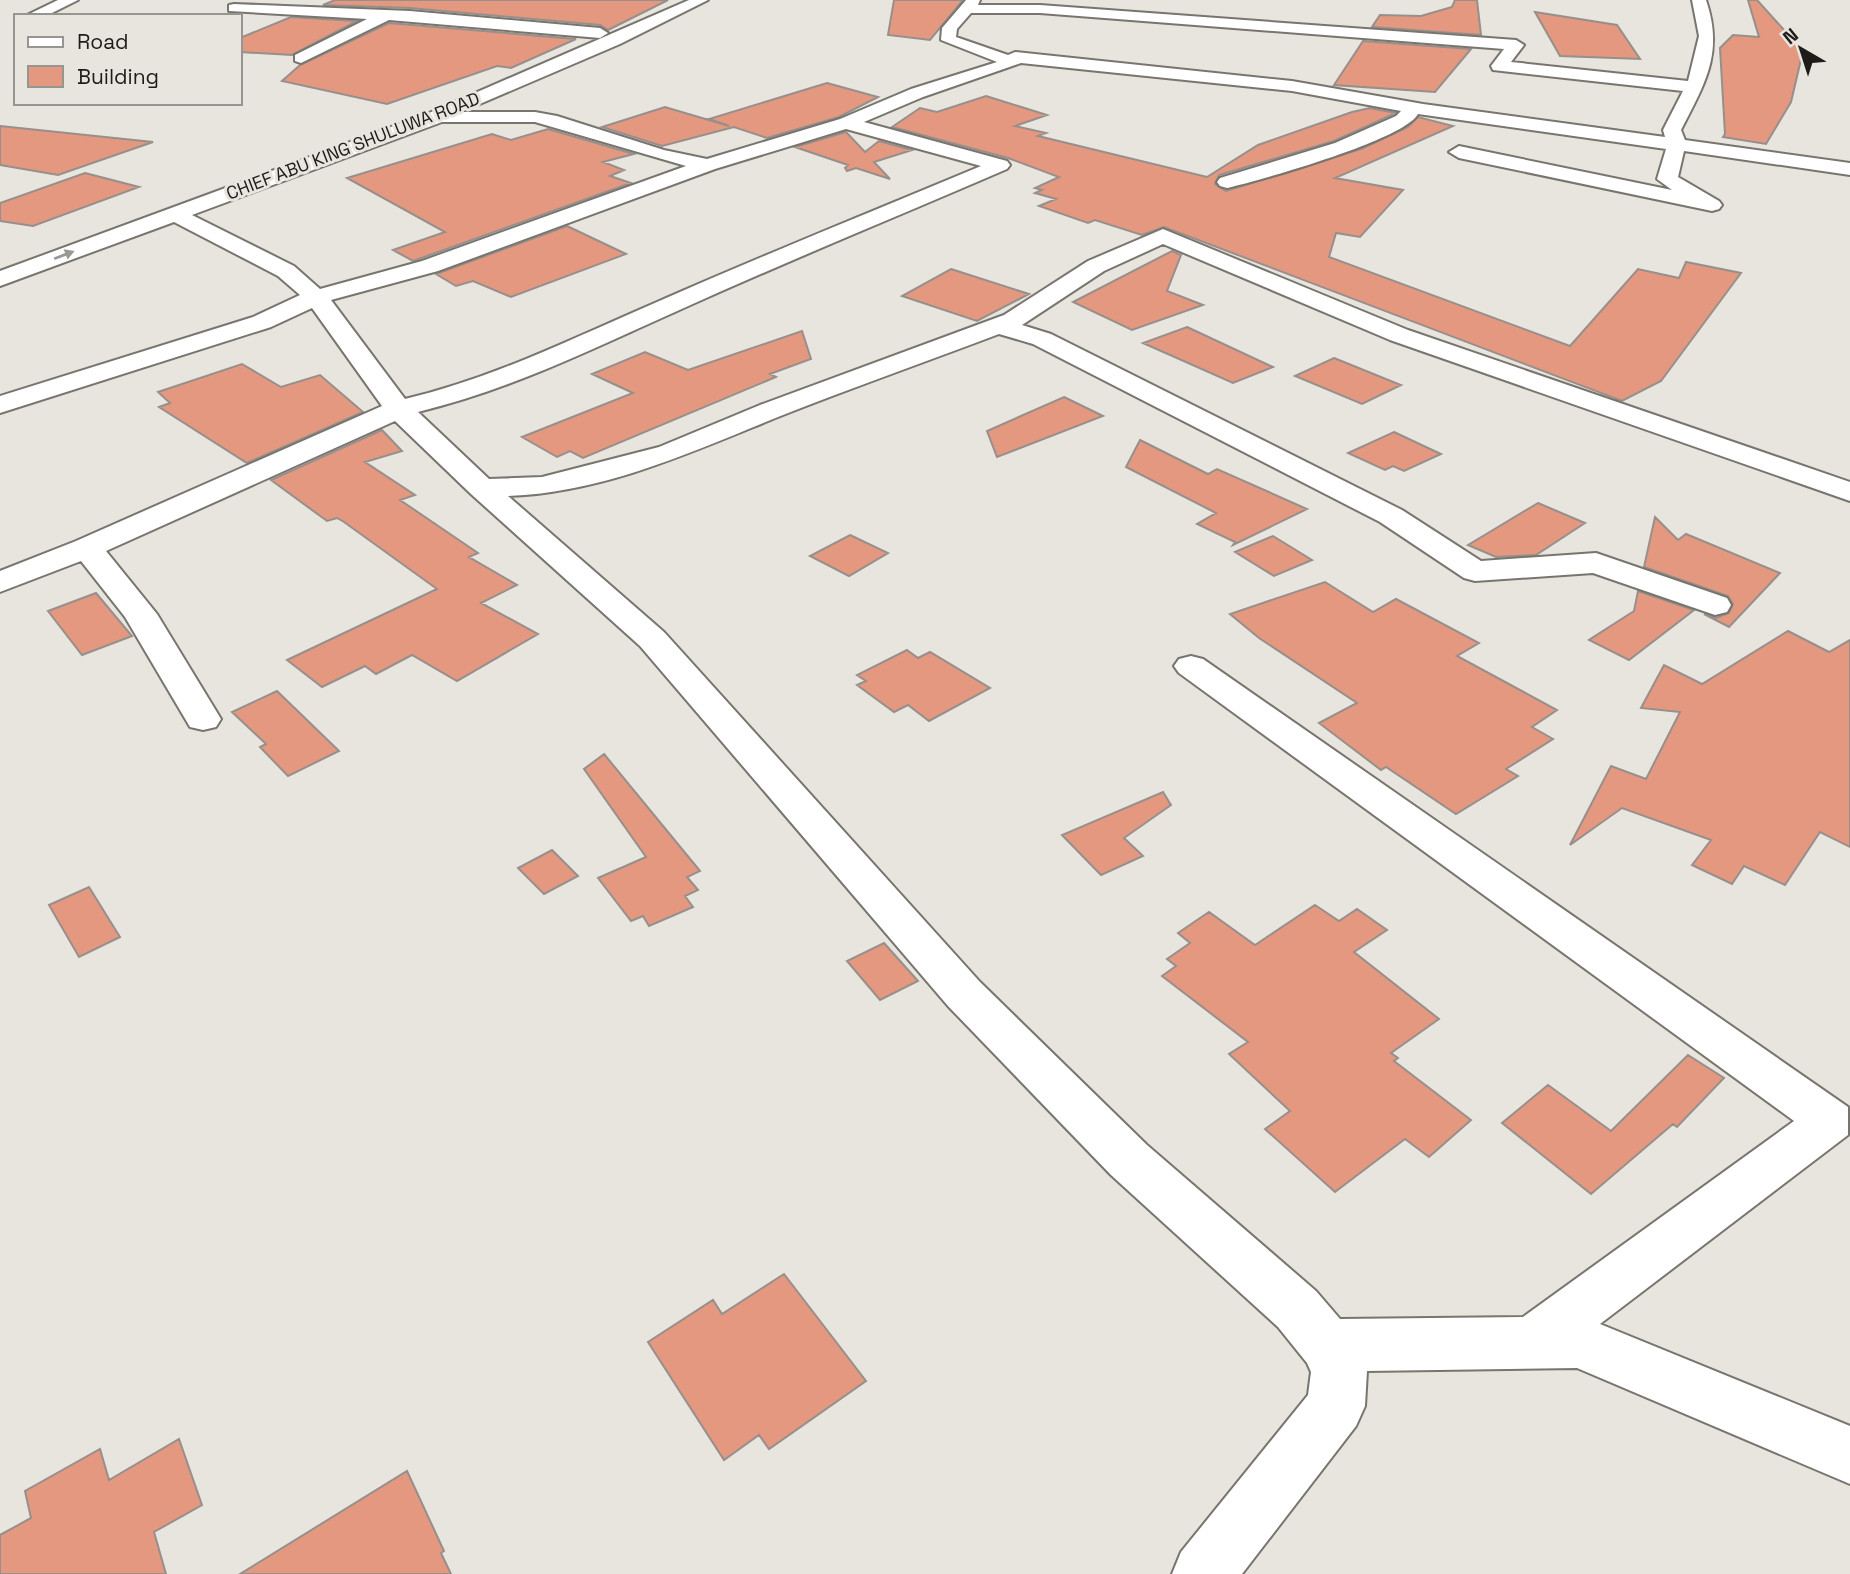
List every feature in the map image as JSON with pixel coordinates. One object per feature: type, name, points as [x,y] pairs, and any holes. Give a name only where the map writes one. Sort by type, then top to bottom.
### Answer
[{"type":"street","points":[[37,14],[71,0]]},
{"type":"street","points":[[221,14],[251,0]]},
{"type":"street","points":[[0,262],[512,74],[676,0]]},
{"type":"street","name":"CHIEF ABU KING SHULUWA ROAD","points":[[0,279],[435,117],[614,41],[701,0]]},
{"type":"street","points":[[1459,152],[1712,205],[1667,179],[1676,144],[1672,130],[1707,61],[1706,16],[1699,0]]},
{"type":"street","points":[[1694,87],[1499,66],[1516,45],[1040,9],[970,5],[950,26],[947,33],[950,40],[1008,58],[1292,86],[1411,107],[1850,169]]},
{"type":"street","points":[[234,8],[386,15],[600,33]]},
{"type":"street","points":[[301,58],[386,15]]},
{"type":"street","points":[[0,405],[105,369],[250,326],[292,311],[316,297],[430,266],[708,165],[846,123],[1008,58]]},
{"type":"street","points":[[1227,182],[1342,146],[1402,120],[1409,115],[1411,107]]},
{"type":"street","points":[[435,117],[535,117],[557,121],[660,155],[708,165]]},
{"type":"street","points":[[0,582],[87,548],[398,409],[460,394],[515,375],[667,306],[1000,165],[846,123]]},
{"type":"street","points":[[253,169],[277,174]]},
{"type":"street","points":[[173,214],[286,271],[316,297],[398,409],[453,458],[481,488],[652,639],[964,994],[1129,1160],[1297,1309],[1328,1345],[1339,1372],[1336,1406],[1203,1574]]},
{"type":"street","points":[[481,488],[542,486],[669,453],[770,411],[999,326],[1096,266],[1163,236],[1399,335],[1850,492]]},
{"type":"street","points":[[999,326],[1042,339],[1391,516],[1475,571],[1596,563],[1715,606]]},
{"type":"street","points":[[87,548],[140,614],[203,719]]},
{"type":"street","points":[[1191,666],[1831,1121],[1532,1343]]},
{"type":"street","points":[[1328,1345],[1579,1342],[1850,1455]]},
{"type":"building","points":[[335,0],[668,0],[608,30],[600,25],[410,8],[323,5]]},
{"type":"building","points":[[894,0],[963,0],[930,40],[888,35]]},
{"type":"building","points":[[1455,0],[1477,0],[1481,35],[1372,27],[1380,15],[1421,16],[1452,7]]},
{"type":"building","points":[[1748,0],[1757,0],[1803,51],[1791,102],[1766,144],[1723,137],[1720,48],[1733,35],[1759,37]]},
{"type":"building","points":[[1535,12],[1617,25],[1640,59],[1560,56]]},
{"type":"building","points":[[291,17],[357,21],[292,55],[242,52],[242,37]]},
{"type":"building","points":[[389,23],[576,39],[511,68],[497,66],[387,104],[282,81],[300,65]]},
{"type":"building","points":[[1363,41],[1471,49],[1435,92],[1334,85]]},
{"type":"building","points":[[827,83],[878,97],[839,117],[767,138],[734,127],[662,146],[602,127],[665,107],[729,126],[709,119]]},
{"type":"building","points":[[986,96],[1047,115],[1015,126],[1046,133],[1038,136],[1207,177],[1258,145],[1352,112],[1370,108],[1396,113],[1334,141],[1219,175],[1215,184],[1226,191],[1361,149],[1408,127],[1418,117],[1453,126],[1335,178],[1403,190],[1360,237],[1336,233],[1329,257],[1570,346],[1638,269],[1679,278],[1686,262],[1741,273],[1661,381],[1622,401],[1164,227],[1142,235],[1095,220],[1088,223],[1039,206],[1056,199],[1035,193],[1042,190],[1035,188],[1059,177],[1008,158],[892,127],[920,108],[937,112]]},
{"type":"building","points":[[0,126],[153,142],[58,175],[0,165]]},
{"type":"building","points":[[548,129],[634,154],[603,162],[624,170],[610,176],[631,183],[413,261],[393,250],[445,232],[347,178],[492,134],[511,140]]},
{"type":"building","points":[[846,132],[865,152],[879,141],[912,150],[874,162],[890,179],[856,168],[847,171],[845,168],[848,165],[795,147]]},
{"type":"building","points":[[85,173],[139,187],[33,226],[0,221],[0,203]]},
{"type":"building","points":[[567,226],[626,254],[511,297],[473,281],[456,286],[436,274]]},
{"type":"building","points":[[1172,251],[1181,255],[1167,291],[1203,305],[1132,330],[1073,302]]},
{"type":"building","points":[[951,269],[1029,294],[977,321],[902,296]]},
{"type":"building","points":[[1187,327],[1273,367],[1233,383],[1143,343]]},
{"type":"building","points":[[802,331],[811,359],[770,374],[776,377],[583,458],[570,451],[557,457],[522,437],[633,393],[592,374],[645,352],[688,370]]},
{"type":"building","points":[[1334,358],[1401,385],[1362,404],[1295,376]]},
{"type":"building","points":[[242,364],[281,387],[320,375],[363,412],[247,463],[159,407],[170,403],[158,392]]},
{"type":"building","points":[[1064,397],[1103,416],[997,457],[987,431]]},
{"type":"building","points":[[382,430],[402,451],[365,462],[415,495],[400,500],[478,553],[469,557],[517,585],[481,603],[538,634],[457,681],[412,655],[376,674],[365,666],[322,687],[287,660],[437,589],[344,522],[337,518],[327,521],[271,480]]},
{"type":"building","points":[[1394,432],[1441,454],[1404,471],[1393,466],[1385,470],[1348,453]]},
{"type":"building","points":[[1140,440],[1208,474],[1217,469],[1307,509],[1233,545],[1235,542],[1197,524],[1216,513],[1126,467]]},
{"type":"building","points":[[1538,503],[1585,523],[1536,555],[1496,557],[1468,545]]},
{"type":"building","points":[[1655,517],[1678,540],[1686,534],[1780,573],[1729,627],[1704,614],[1716,618],[1729,613],[1733,604],[1728,596],[1644,567]]},
{"type":"building","points":[[850,535],[888,553],[849,576],[810,556]]},
{"type":"building","points":[[1273,536],[1312,560],[1274,576],[1235,552]]},
{"type":"building","points":[[1325,582],[1373,612],[1396,599],[1479,643],[1457,656],[1557,710],[1532,727],[1553,739],[1506,769],[1518,776],[1456,814],[1386,767],[1381,770],[1319,723],[1357,703],[1259,638],[1230,614]]},
{"type":"building","points":[[1638,591],[1694,610],[1629,660],[1589,640],[1634,611]]},
{"type":"building","points":[[96,593],[132,636],[82,655],[48,611]]},
{"type":"building","points":[[1788,631],[1829,652],[1850,640],[1850,847],[1820,832],[1785,885],[1744,866],[1732,884],[1692,865],[1711,840],[1622,808],[1570,845],[1611,766],[1646,779],[1680,712],[1641,708],[1664,665],[1702,684]]},
{"type":"building","points":[[907,650],[918,658],[930,652],[990,688],[929,721],[908,705],[894,712],[857,685],[866,681],[857,675]]},
{"type":"building","points":[[277,691],[339,751],[288,776],[260,747],[266,744],[232,712]]},
{"type":"building","points":[[604,754],[700,871],[687,877],[698,890],[685,896],[693,907],[649,926],[643,916],[631,921],[598,878],[646,857],[584,769]]},
{"type":"building","points":[[1163,792],[1171,805],[1124,838],[1143,856],[1101,875],[1062,835]]},
{"type":"building","points":[[552,850],[578,876],[544,894],[518,868]]},
{"type":"building","points":[[89,887],[120,937],[79,957],[49,905]]},
{"type":"building","points":[[1315,905],[1339,921],[1357,909],[1387,930],[1354,952],[1439,1019],[1391,1053],[1398,1058],[1394,1061],[1471,1120],[1429,1157],[1405,1139],[1335,1192],[1265,1129],[1290,1111],[1229,1054],[1248,1042],[1162,976],[1176,966],[1167,959],[1190,943],[1178,933],[1209,912],[1255,945]]},
{"type":"building","points":[[884,943],[918,981],[880,1000],[847,961]]},
{"type":"building","points":[[1688,1055],[1724,1078],[1677,1127],[1673,1124],[1591,1194],[1502,1123],[1548,1085],[1611,1131]]},
{"type":"building","points":[[784,1274],[866,1381],[769,1449],[759,1435],[724,1460],[648,1342],[713,1300],[722,1314]]},
{"type":"building","points":[[179,1439],[202,1505],[154,1532],[166,1574],[0,1574],[0,1535],[31,1518],[25,1491],[100,1449],[109,1480]]},
{"type":"building","points":[[407,1471],[444,1551],[441,1553],[451,1574],[240,1574]]}]
